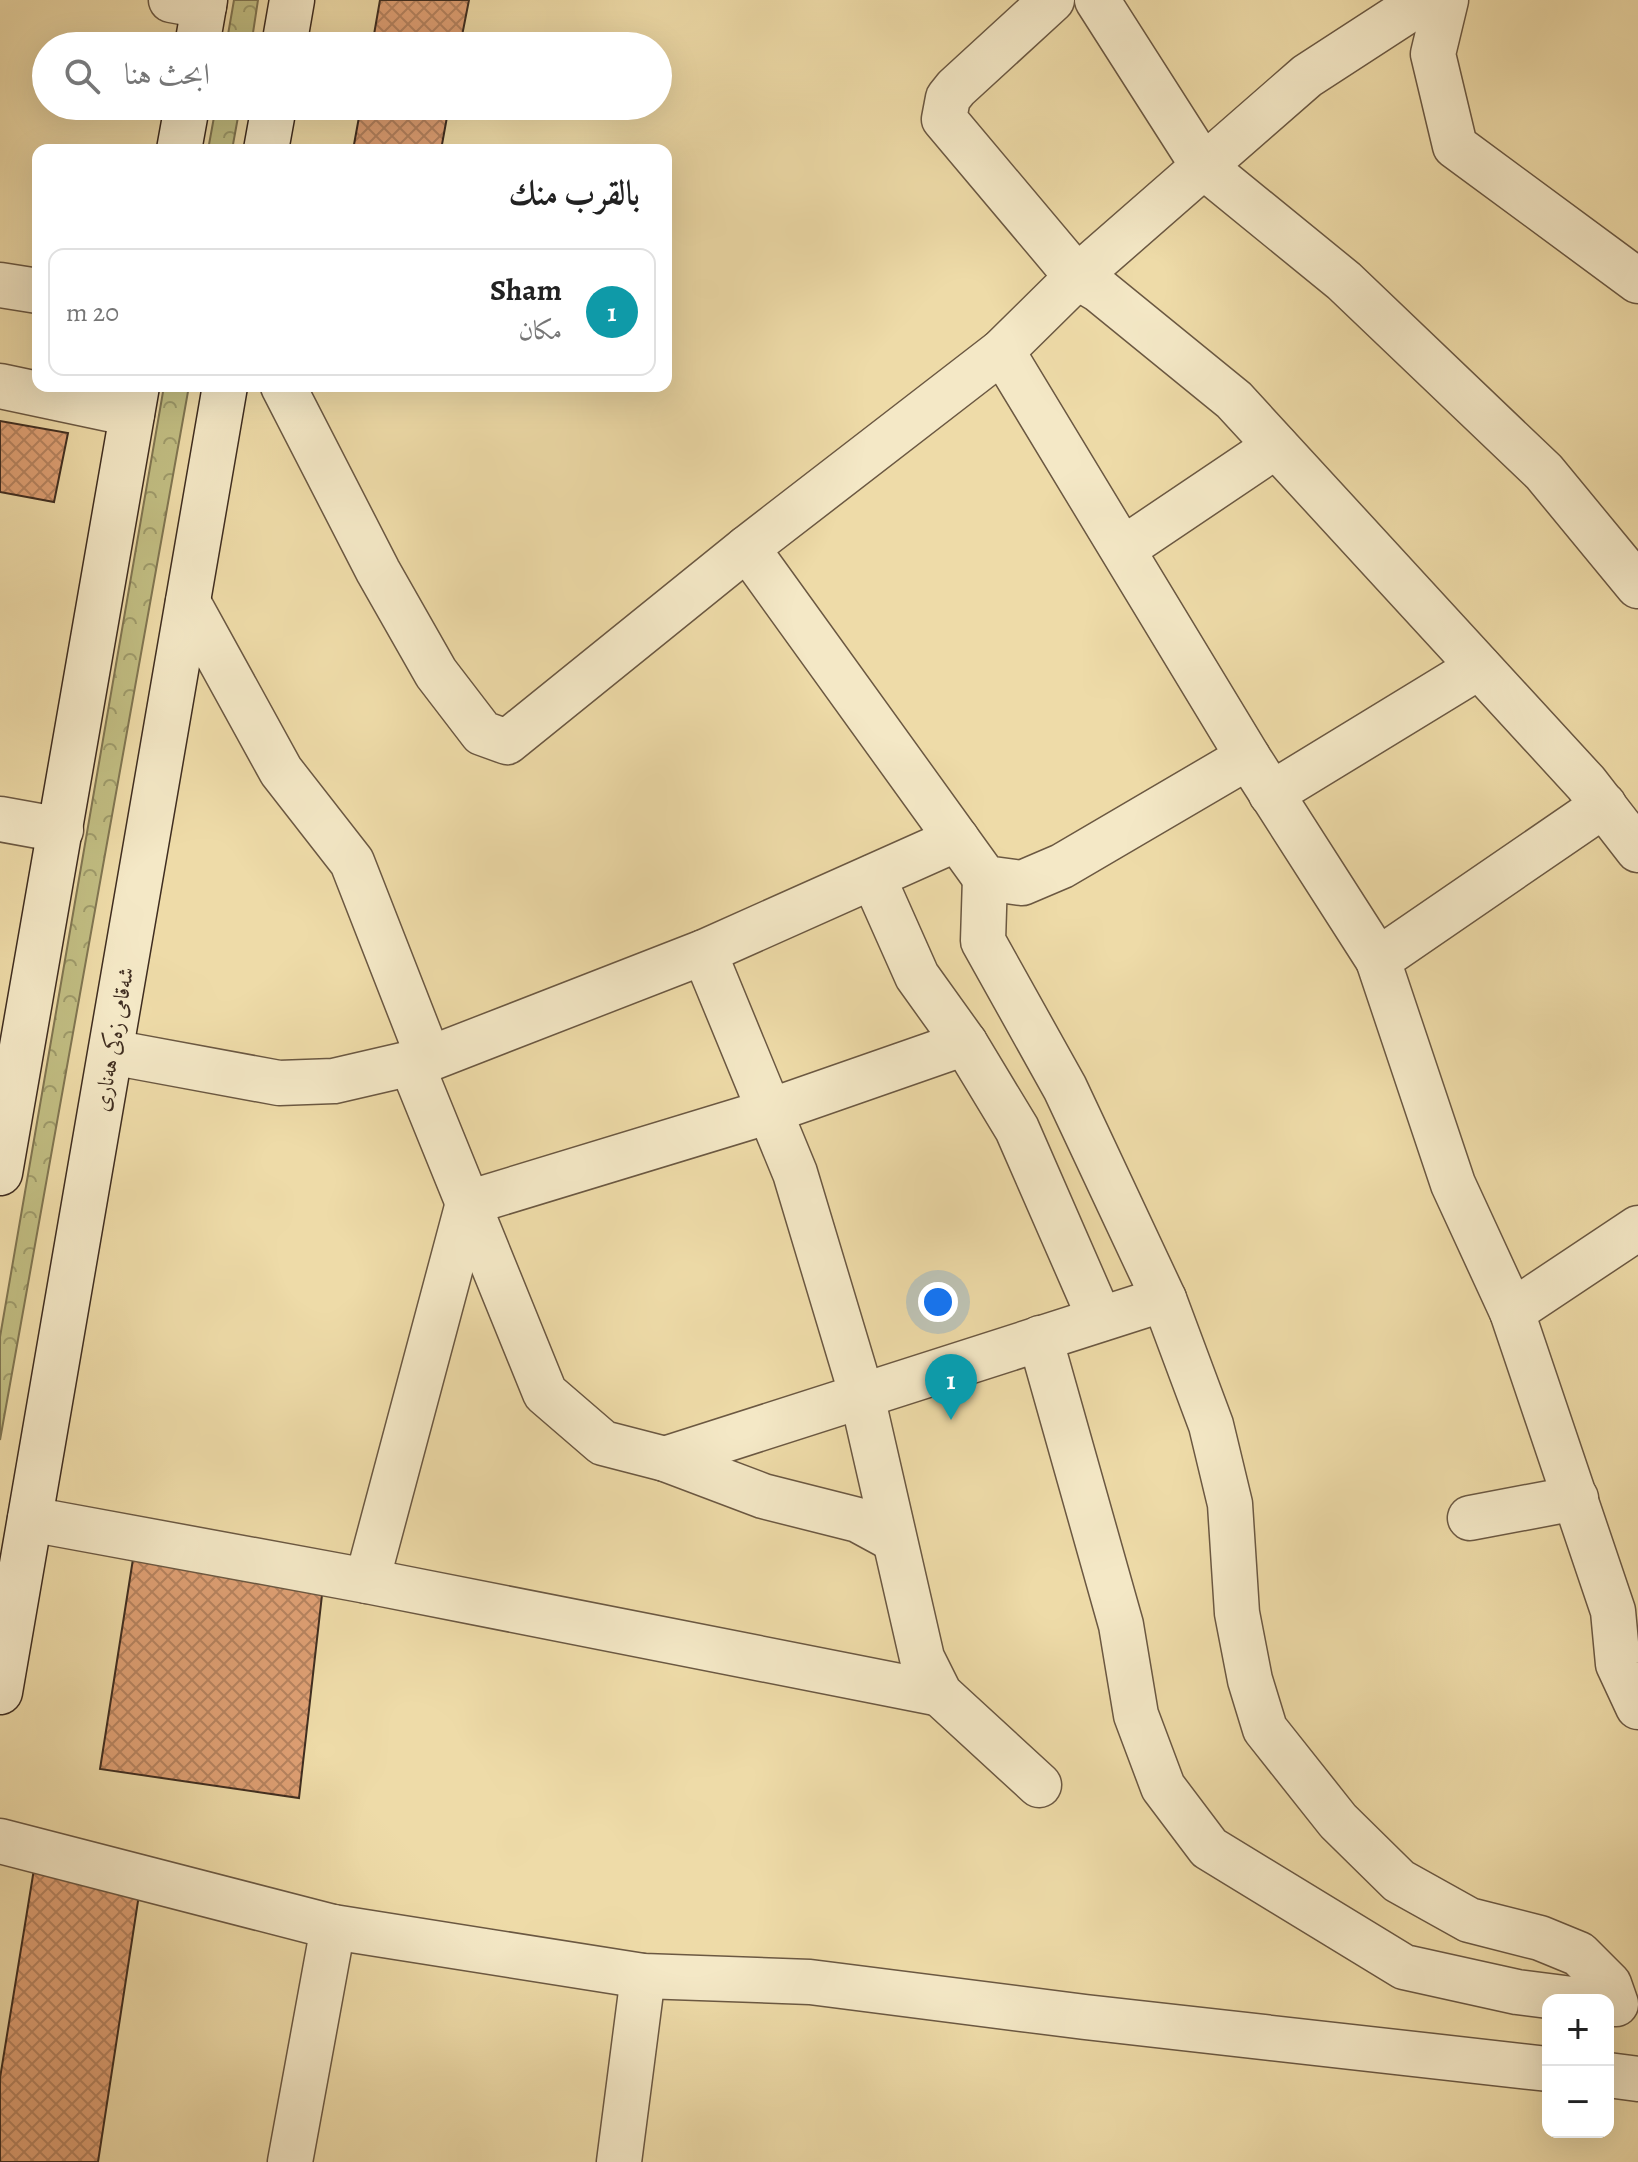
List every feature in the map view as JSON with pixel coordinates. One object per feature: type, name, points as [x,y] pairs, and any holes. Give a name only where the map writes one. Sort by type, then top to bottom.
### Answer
[{"type":"street","points":[[286,32],[292,0]]},
{"type":"street","points":[[1052,0],[956,88],[948,98],[944,119],[1077,277],[1099,290],[1234,400],[1604,805],[1638,850]]},
{"type":"street","points":[[1097,0],[1203,166],[1344,281],[1544,472],[1638,586]]},
{"type":"street","points":[[286,392],[378,571],[436,673],[482,733],[507,742],[747,548],[1002,351],[1077,277],[1307,76],[1424,0]]},
{"type":"street","points":[[1446,0],[1433,54],[1455,146],[1638,281]]},
{"type":"street","points":[[180,144],[184,120]]},
{"type":"street","points":[[267,144],[271,120]]},
{"type":"street","points":[[0,285],[32,290]]},
{"type":"street","points":[[1002,351],[1248,757],[1378,960],[1453,1184],[1512,1312],[1576,1498],[1626,1603],[1618,1664],[1638,1707]]},
{"type":"street","points":[[0,386],[32,389]]},
{"type":"street","points":[[0,1173],[4,1130],[61,830],[135,400],[58,392]]},
{"type":"street","name":"شەقامی زەکی هەناری","points":[[0,1692],[15,1516],[111,1052],[224,392]]},
{"type":"street","points":[[1123,549],[1276,446]]},
{"type":"street","points":[[747,548],[985,878],[983,941],[1065,1088],[1164,1299],[1214,1438],[1230,1504],[1237,1613],[1250,1680],[1265,1729],[1338,1821],[1399,1881],[1469,1920],[1540,1938],[1579,1954],[1609,1984],[1610,1994]]},
{"type":"street","points":[[188,602],[281,771],[352,862],[468,1203],[545,1393],[603,1443],[665,1459],[763,1496],[858,1520],[893,1539]]},
{"type":"street","points":[[1271,794],[1479,667]]},
{"type":"street","points":[[985,878],[1022,883],[1062,866],[1248,757]]},
{"type":"street","points":[[1378,960],[1604,805]]},
{"type":"street","points":[[0,819],[61,830]]},
{"type":"street","points":[[111,1052],[279,1083],[334,1081],[420,1061],[704,952],[957,839]]},
{"type":"street","points":[[873,877],[917,976],[965,1043],[1017,1129],[1100,1319]]},
{"type":"street","points":[[704,952],[795,1173],[862,1396],[922,1658],[940,1694],[1039,1785]]},
{"type":"street","points":[[468,1203],[770,1111],[965,1043]]},
{"type":"street","points":[[367,1581],[468,1203]]},
{"type":"street","points":[[1512,1312],[1638,1228]]},
{"type":"street","points":[[665,1459],[1164,1299]]},
{"type":"street","points":[[1040,1338],[1121,1625],[1136,1715],[1163,1787],[1209,1848],[1404,1967],[1542,1995]]},
{"type":"street","points":[[1470,1518],[1576,1498]]},
{"type":"street","points":[[15,1516],[367,1581],[940,1694]]},
{"type":"street","points":[[0,1841],[333,1927],[643,1976],[810,1982],[1085,2017],[1542,2065]]},
{"type":"street","points":[[290,2162],[333,1927]]},
{"type":"street","points":[[619,2162],[643,1976]]},
{"type":"street","points":[[1614,2076],[1638,2079]]},
{"type":"green space","points":[[234,0],[258,0],[253,32],[228,32]]},
{"type":"green space","points":[[213,120],[237,120],[233,144],[209,144]]},
{"type":"green space","points":[[163,392],[188,392],[0,1440],[0,1337]]},
{"type":"building","points":[[380,0],[469,0],[463,32],[374,32]]},
{"type":"building","points":[[358,120],[446,120],[442,144],[354,144]]},
{"type":"building","points":[[0,421],[68,433],[54,502],[0,492]]},
{"type":"building","points":[[133,1559],[323,1586],[299,1798],[100,1769]]},
{"type":"building","points":[[34,1869],[140,1888],[98,2162],[0,2162],[0,2078]]},
{"type":"place","name":"Sham","points":[[951,1420]]}]
